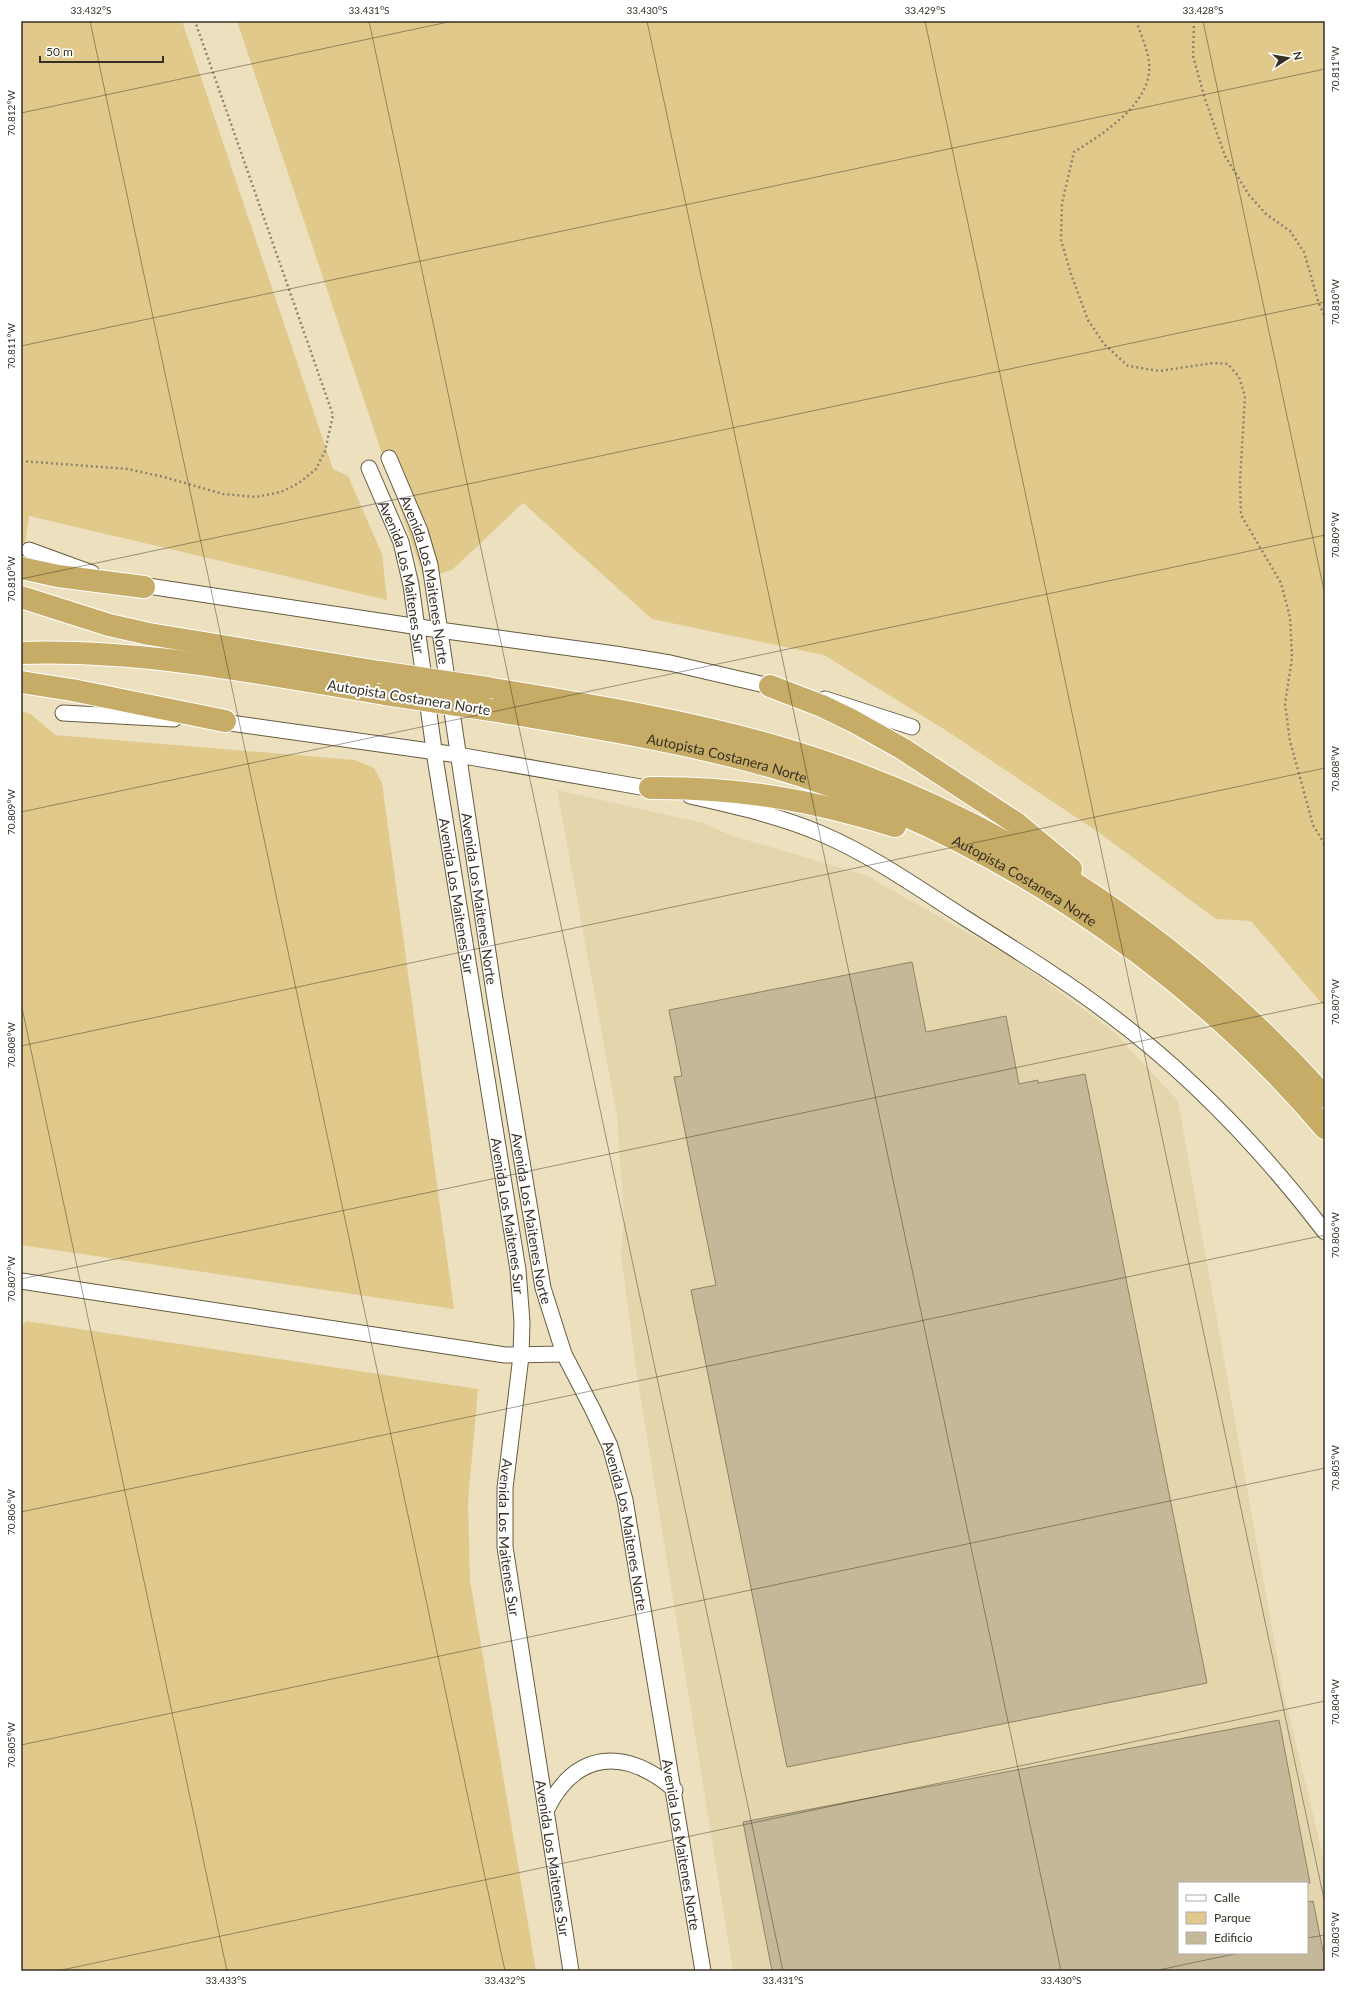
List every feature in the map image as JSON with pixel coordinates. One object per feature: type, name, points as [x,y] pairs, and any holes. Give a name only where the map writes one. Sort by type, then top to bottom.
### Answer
[{"type":"highway","points":[[25,559],[58,576],[144,587]]},
{"type":"highway","name":"Autopista Costanera Norte","points":[[21,597],[102,623],[149,634],[379,672],[562,700],[683,723],[776,747],[833,765],[907,794],[991,834],[1057,872],[1116,910],[1220,992],[1273,1042],[1325,1097]]},
{"type":"highway","name":"Autopista Costanera Norte","points":[[21,653],[84,653],[150,659],[254,672],[491,710],[625,733],[706,750],[784,771],[841,790],[922,824],[972,848],[1035,884],[1092,920],[1145,959],[1211,1013],[1268,1066],[1325,1128]]},
{"type":"highway","points":[[21,682],[72,690],[225,721]]},
{"type":"highway","points":[[770,686],[822,706],[853,721],[929,765],[1016,824],[1052,853],[1116,910]]},
{"type":"highway","points":[[650,788],[700,788],[741,791],[815,803],[901,828],[995,869],[1035,884]]},
{"type":"street","name":"Avenida Los Maitenes Norte","points":[[389,458],[427,551],[495,999],[543,1288],[564,1354],[593,1410],[618,1469],[634,1548],[703,1971]]},
{"type":"street","name":"Avenida Los Maitenes Sur","points":[[370,468],[405,556],[411,585],[434,751],[518,1270],[522,1322],[522,1356],[505,1488],[506,1548],[571,1971]]},
{"type":"street","points":[[144,587],[670,663],[850,706],[912,727]]},
{"type":"street","points":[[63,713],[225,721],[434,751],[650,788],[776,817],[828,837],[875,861],[1022,954],[1110,1014],[1184,1077],[1263,1158],[1325,1232]]},
{"type":"street","points":[[474,1002],[495,999]]},
{"type":"street","points":[[21,1281],[522,1356],[564,1354]]},
{"type":"street","points":[[546,1811],[558,1790],[575,1772],[596,1763],[608,1761],[619,1761],[640,1767],[661,1779],[674,1790]]},
{"type":"path","points":[[21,461],[128,469],[164,477],[223,494],[256,497],[282,492],[299,483],[316,469],[325,451],[333,415],[195,21]]},
{"type":"path","points":[[1136,21],[1149,63],[1145,89],[1123,118],[1074,152],[1062,203],[1061,240],[1071,274],[1088,320],[1104,344],[1128,366],[1160,371],[1213,363],[1228,364],[1239,377],[1245,396],[1240,481],[1241,515],[1281,583],[1290,617],[1292,658],[1285,704],[1290,741],[1313,825],[1325,845]]},
{"type":"path","points":[[1194,21],[1193,56],[1205,99],[1225,156],[1249,195],[1266,214],[1290,231],[1304,252],[1319,304],[1325,317]]},
{"type":"shaded area","points":[[557,790],[703,823],[730,835],[865,875],[1016,960],[1115,1033],[1178,1101],[1283,1690],[1325,1864],[1325,1971],[733,1971],[636,1369],[621,1255],[624,1217],[617,1116]]},
{"type":"green space","points":[[21,21],[182,21],[333,469],[348,476],[382,554],[387,600],[29,516],[25,544],[21,543]]},
{"type":"green space","points":[[237,21],[1325,21],[1325,1007],[1251,921],[1216,919],[1101,834],[947,731],[824,655],[652,619],[523,503],[452,570],[424,579]]},
{"type":"green space","points":[[21,711],[31,714],[55,735],[355,760],[374,768],[382,783],[454,1309],[21,1245]]},
{"type":"green space","points":[[26,1321],[478,1389],[468,1502],[470,1580],[536,1971],[21,1971],[21,1328]]},
{"type":"building","points":[[912,962],[926,1032],[1006,1016],[1019,1084],[1038,1080],[1038,1083],[1085,1074],[1207,1683],[787,1767],[691,1290],[716,1285],[674,1077],[682,1076],[669,1010]]},
{"type":"building","points":[[1279,1720],[1310,1883],[1178,1882],[1178,1954],[1308,1954],[1308,1902],[1313,1901],[1325,1961],[1325,1971],[772,1971],[743,1822]]}]
